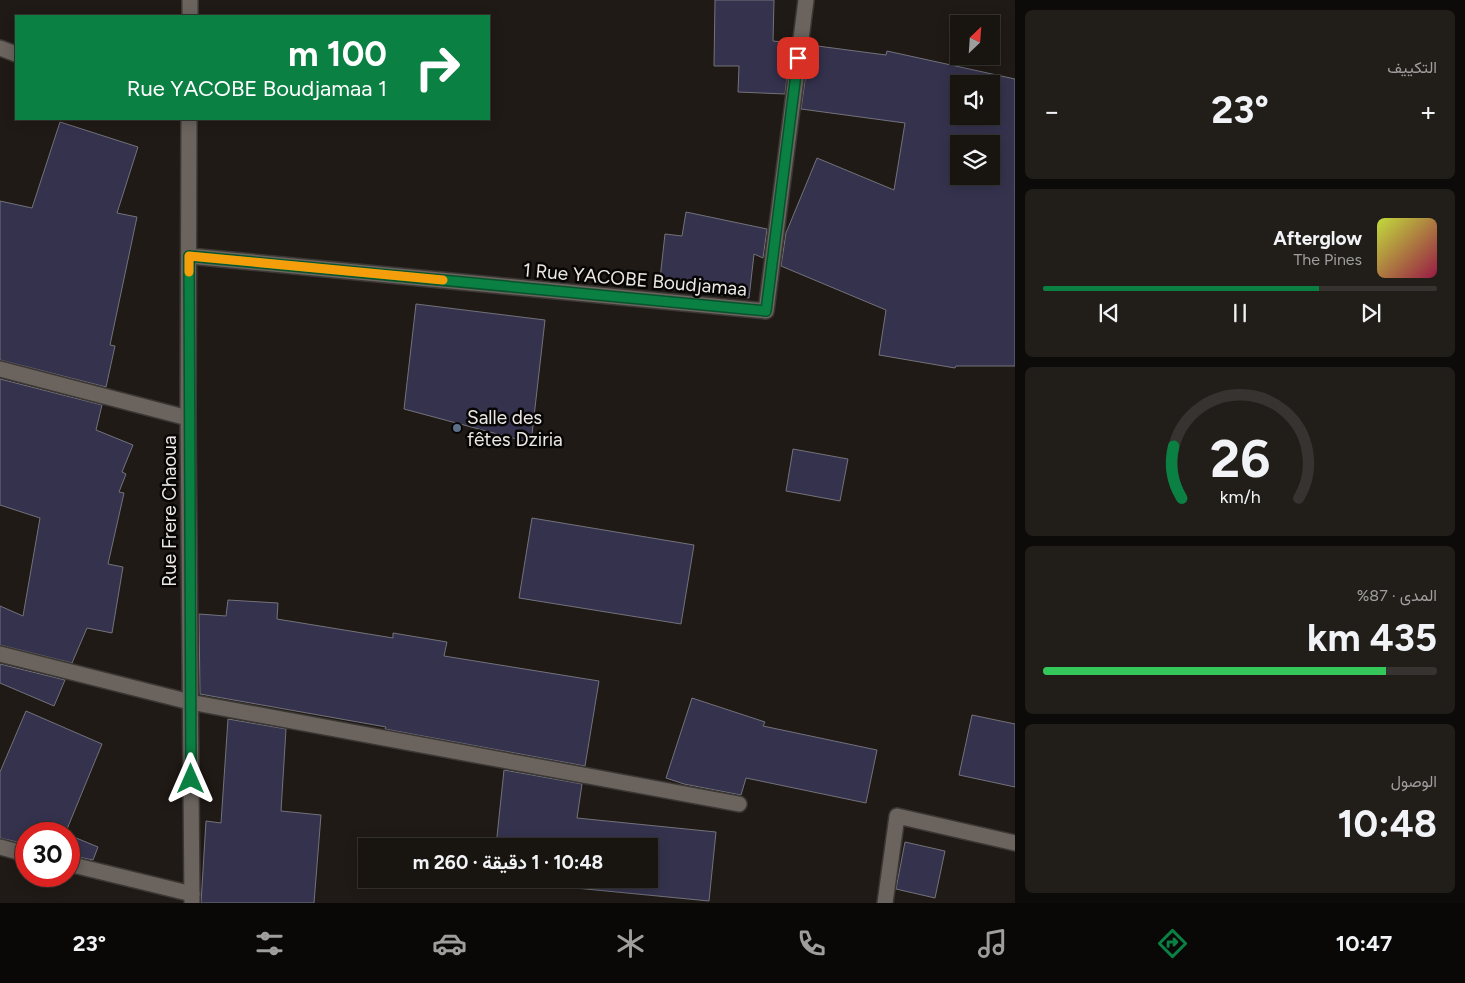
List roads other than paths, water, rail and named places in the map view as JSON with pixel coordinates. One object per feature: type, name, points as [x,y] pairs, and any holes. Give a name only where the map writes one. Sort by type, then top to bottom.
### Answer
[{"type":"street","points":[[190,0],[190,15]]},
{"type":"street","name":"1 Rue YACOBE Boudjamaa","points":[[189,256],[766,311],[806,0]]},
{"type":"street","points":[[0,48],[15,54]]},
{"type":"street","name":"Rue Frere Chaoua","points":[[189,120],[188,418],[192,899]]},
{"type":"street","points":[[0,369],[188,418]]},
{"type":"street","points":[[0,654],[190,702],[739,804]]},
{"type":"street","points":[[885,903],[898,816],[1015,843]]},
{"type":"street","points":[[0,847],[15,851]]},
{"type":"street","points":[[80,867],[192,899]]},
{"type":"place","name":"Salle des fêtes Dziria","points":[[457,428]]}]
